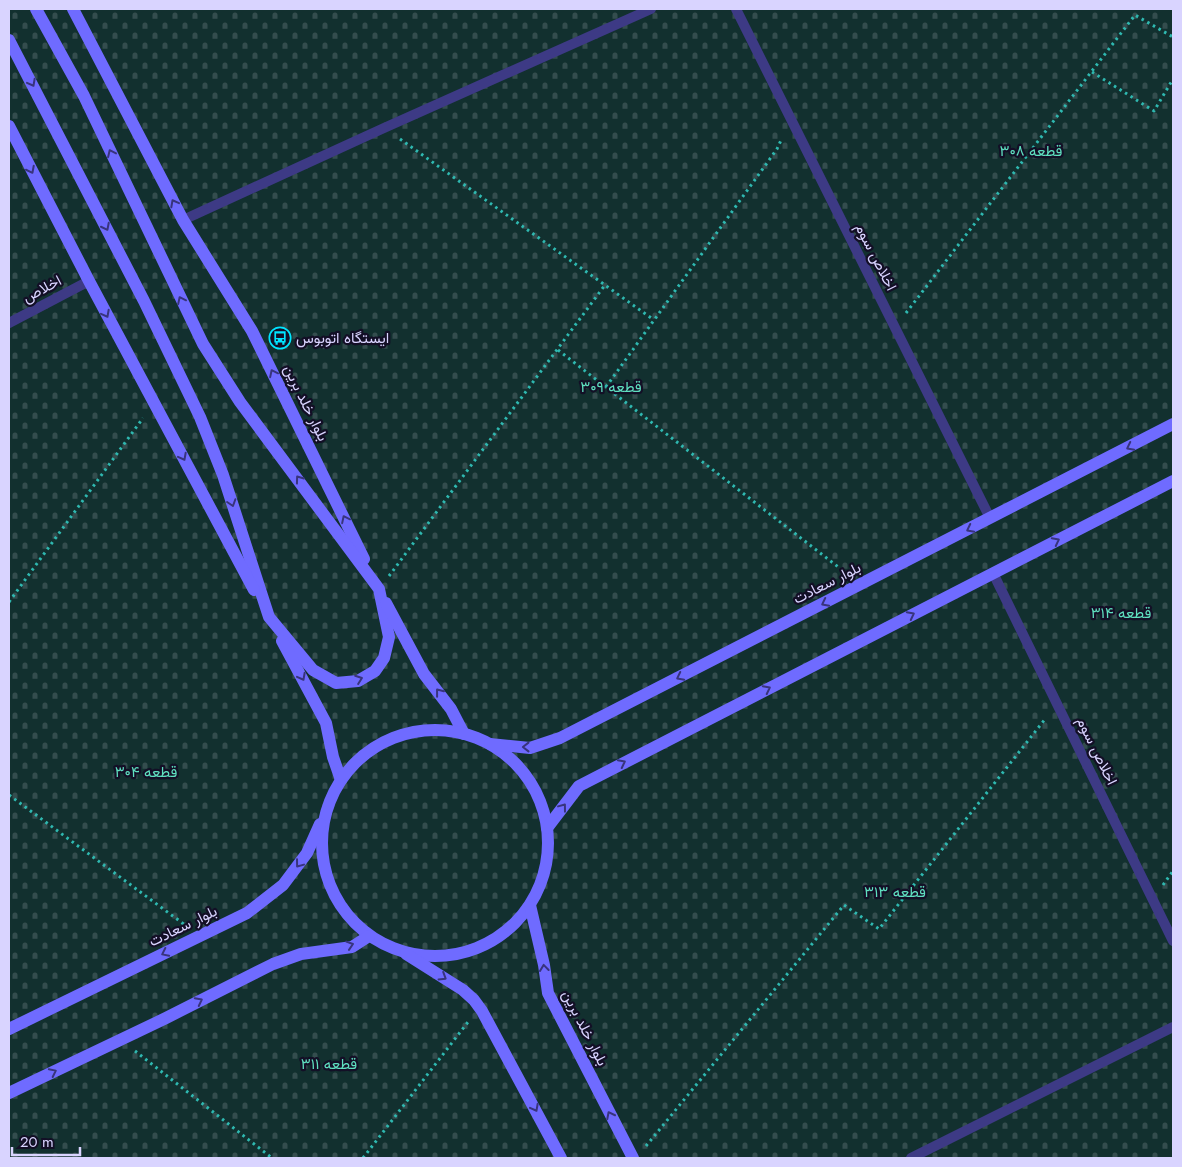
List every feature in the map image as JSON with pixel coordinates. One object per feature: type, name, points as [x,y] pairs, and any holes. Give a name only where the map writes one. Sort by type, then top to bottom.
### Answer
[{"type":"street","points":[[9,40],[139,293],[200,417],[223,475],[269,617],[313,670],[336,683],[358,681],[375,671],[384,658],[389,637],[379,589],[240,402],[203,344],[84,96],[36,9]]},
{"type":"street","name":"بلوار خلد برین","points":[[72,9],[183,220],[252,331],[379,589],[424,674],[452,709],[464,734]]},
{"type":"street","points":[[9,126],[89,281],[326,723],[333,757],[341,780]]},
{"type":"street","name":"بلوار سعادت","points":[[490,744],[530,748],[560,738],[1173,424]]},
{"type":"street","points":[[547,828],[579,786],[1173,481]]},
{"type":"street","points":[[402,951],[438,957],[474,950],[506,932],[530,905],[545,872],[549,843],[545,813],[533,785],[514,762],[490,744],[464,734],[436,730],[408,734],[382,743],[359,759],[341,780],[328,805],[322,841],[327,877],[343,910],[369,936],[402,951],[463,990],[479,1007],[562,1158]]},
{"type":"street","name":"بلوار سعادت","points":[[9,1029],[247,913],[283,885],[307,853],[328,805]]},
{"type":"street","name":"بلوار خلد برین","points":[[530,905],[544,965],[548,993],[637,1154]]},
{"type":"street","points":[[9,1093],[273,964],[301,954],[352,946],[369,936]]},
{"type":"lane","points":[[183,220],[651,9]]},
{"type":"lane","name":"اخلاص سوم","points":[[736,9],[990,518]]},
{"type":"lane","name":"اخلاص","points":[[9,323],[89,281]]},
{"type":"lane","name":"اخلاص سوم","points":[[994,574],[1173,941]]},
{"type":"lane","points":[[912,1158],[1173,1027]]},
{"type":"path","points":[[895,328],[1136,15],[1173,37]]},
{"type":"path","points":[[1092,72],[1154,111],[1173,79]]},
{"type":"path","points":[[606,387],[777,149],[790,119]]},
{"type":"path","points":[[384,128],[654,320]]},
{"type":"path","points":[[379,589],[605,285]]},
{"type":"path","points":[[558,350],[852,578],[865,582]]},
{"type":"path","points":[[9,602],[154,403]]},
{"type":"path","points":[[637,1154],[844,905],[879,929],[1058,704]]},
{"type":"path","points":[[9,795],[200,936]]},
{"type":"path","points":[[363,1158],[479,1007]]},
{"type":"path","points":[[121,1039],[272,1158]]},
{"type":"green space","points":[[9,9],[1173,9],[1173,1158],[9,1158]]},
{"type":"place","name":"ایستگاه اتوبوس","points":[[280,338]]},
{"type":"park label","name":"قطعه ۳۰۸","points":[[1031,151]]},
{"type":"park label","name":"قطعه ۳۰۹","points":[[611,387]]},
{"type":"park label","name":"قطعه ۳۱۴","points":[[1121,613]]},
{"type":"park label","name":"قطعه ۳۰۴","points":[[146,772]]},
{"type":"park label","name":"قطعه ۳۱۳","points":[[895,892]]},
{"type":"park label","name":"قطعه ۳۱۱","points":[[329,1064]]}]
